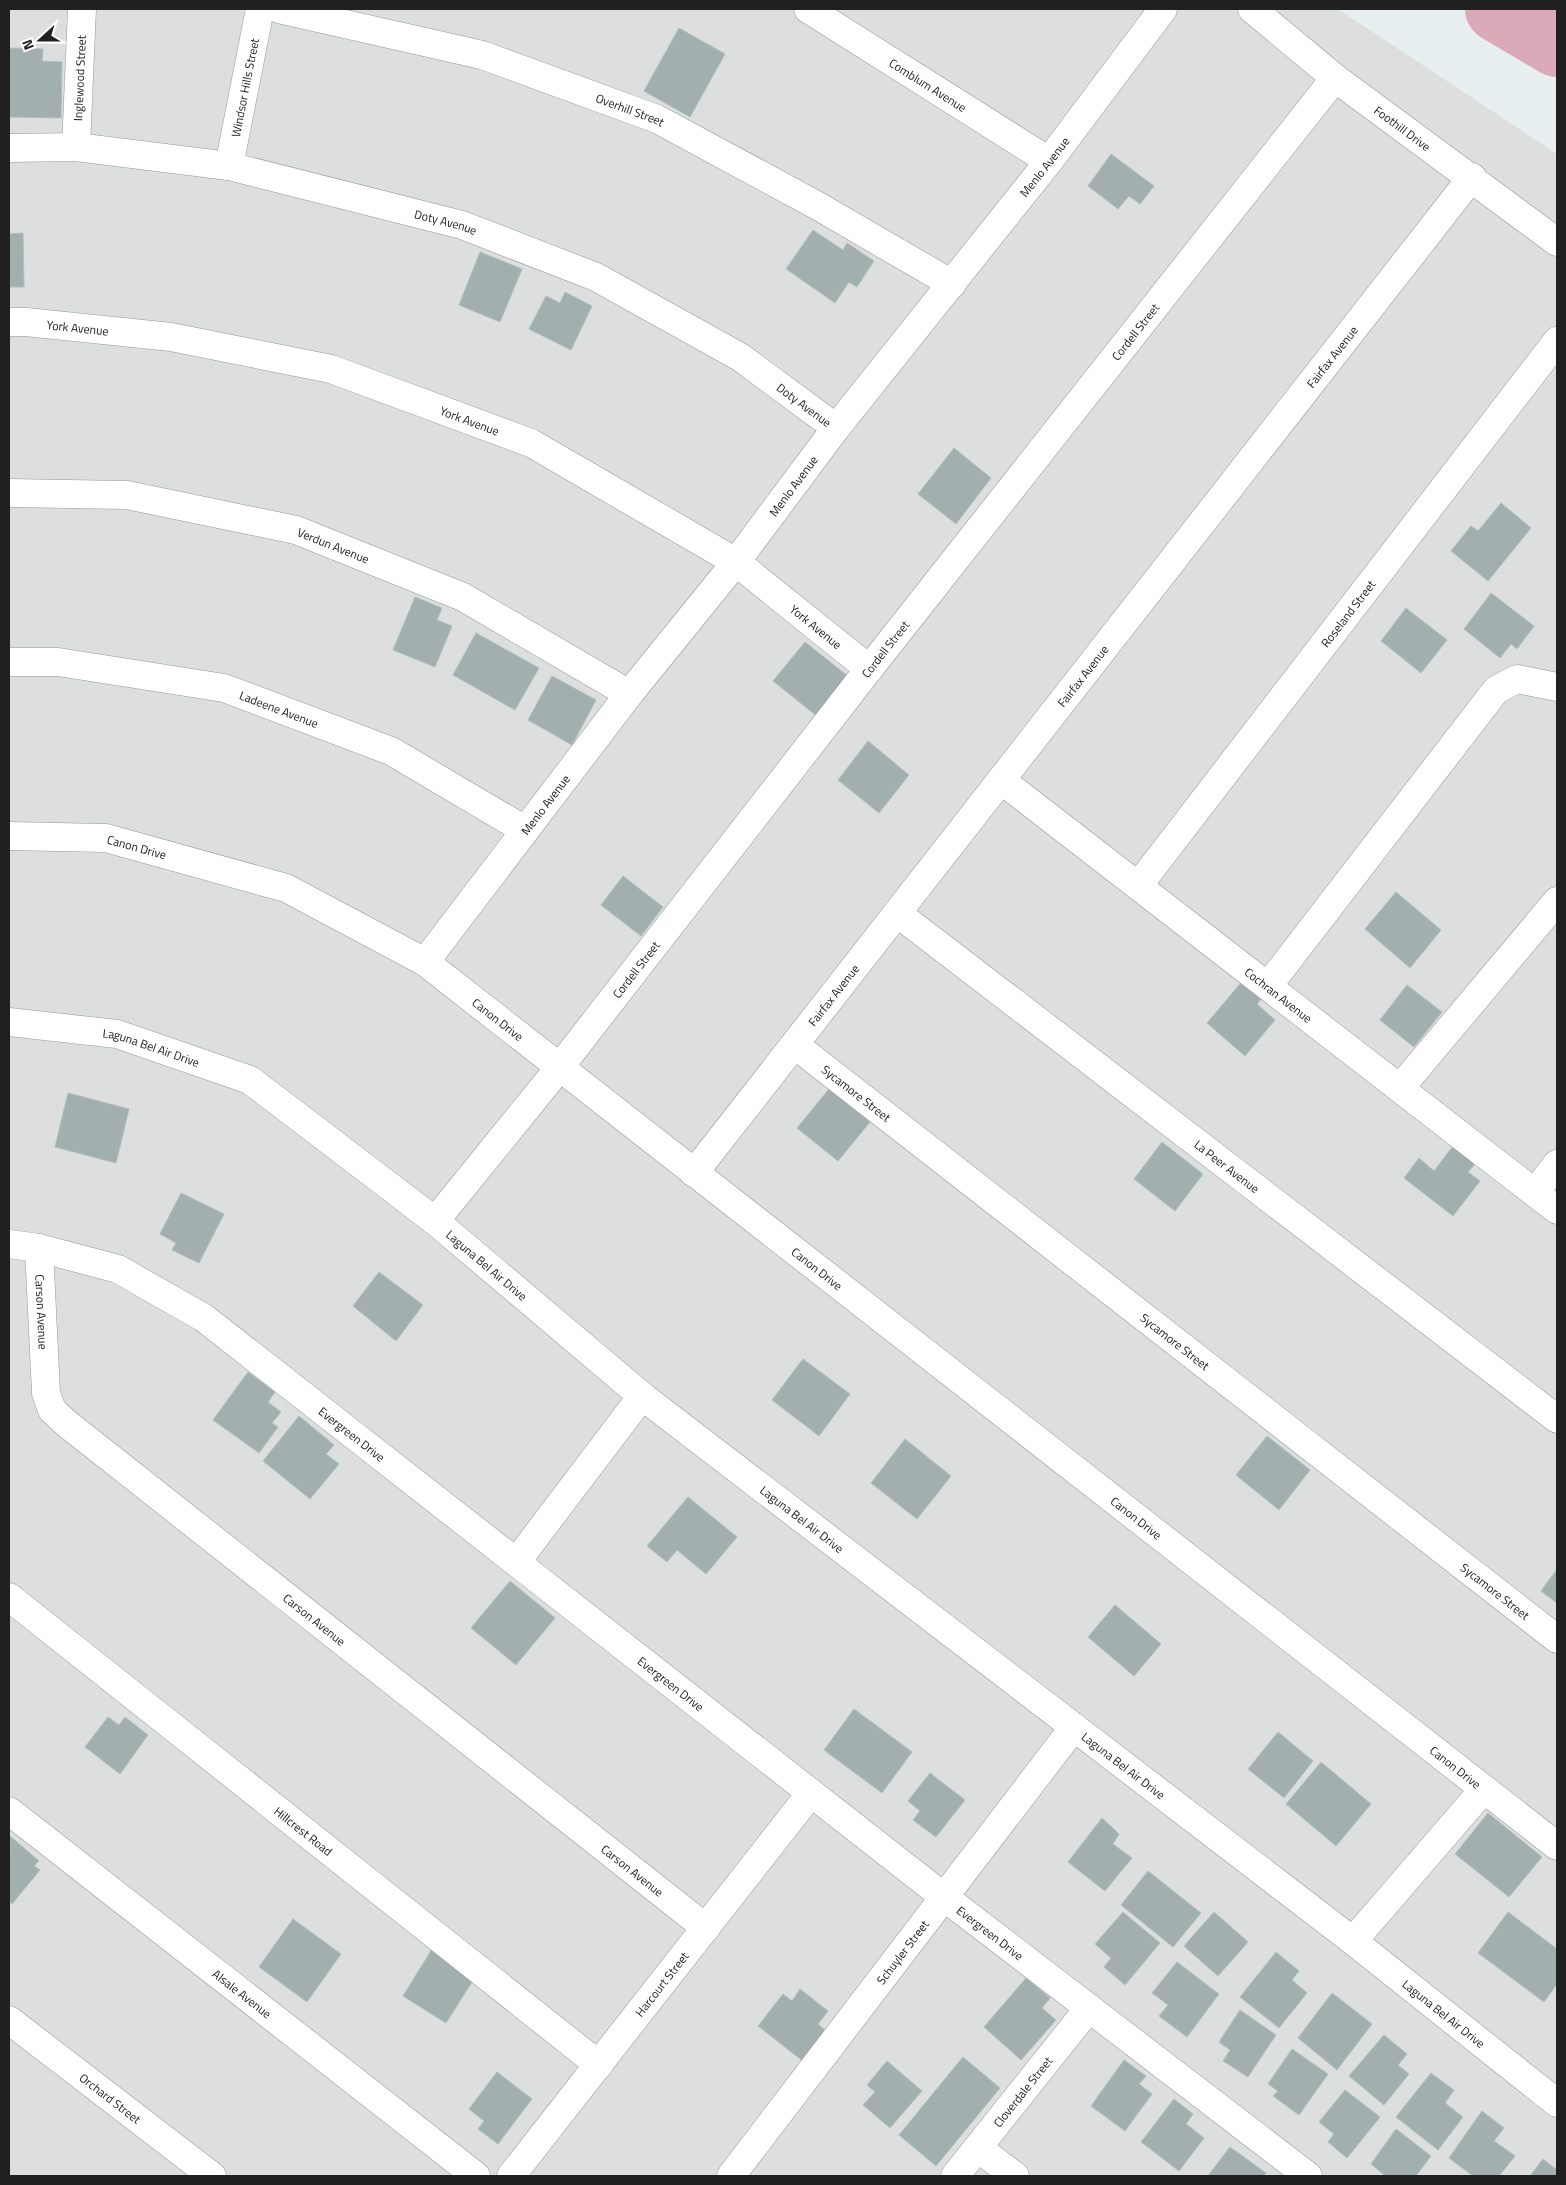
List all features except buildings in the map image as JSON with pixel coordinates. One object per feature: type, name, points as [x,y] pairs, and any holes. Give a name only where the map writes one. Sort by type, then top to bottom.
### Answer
[{"type":"street","name":"Inglewood Street","points":[[76,147],[82,9]]},
{"type":"street","name":"Windsor Hills Street","points":[[229,166],[260,9]]},
{"type":"street","name":"Overhill Street","points":[[279,9],[482,55],[657,119],[818,206],[952,284]]},
{"type":"street","name":"Comblum Avenue","points":[[808,9],[1050,161]]},
{"type":"street","name":"Menlo Avenue","points":[[425,962],[629,694],[736,562],[836,428],[1050,161],[1163,9]]},
{"type":"street","name":"Foothill Drive","points":[[1252,9],[1335,78],[1472,177],[1557,242]]},
{"type":"street","name":"Cordell Street","points":[[435,1221],[559,1068],[1335,78]]},
{"type":"street","name":"Doty Avenue","points":[[9,148],[76,147],[229,166],[462,225],[596,277],[740,357],[836,428]]},
{"type":"street","name":"Fairfax Avenue","points":[[694,1173],[1472,177]]},
{"type":"street","name":"York Avenue","points":[[9,322],[26,322],[171,337],[331,369],[531,443],[736,562],[870,670]]},
{"type":"street","name":"Roseland Street","points":[[1138,886],[1557,340]]},
{"type":"street","name":"Verdun Avenue","points":[[9,493],[128,495],[296,530],[463,597],[629,694]]},
{"type":"street","name":"Ladeene Avenue","points":[[9,662],[58,662],[224,688],[391,751],[525,830]]},
{"type":"street","points":[[1268,986],[1496,690],[1517,678],[1557,687]]},
{"type":"street","name":"Cochran Avenue","points":[[1001,780],[1557,1210]]},
{"type":"street","name":"Canon Drive","points":[[9,836],[106,838],[286,888],[425,962],[1557,1846]]},
{"type":"street","points":[[1400,1088],[1557,901]]},
{"type":"street","name":"La Peer Avenue","points":[[897,913],[1557,1419]]},
{"type":"street","name":"Laguna Bel Air Drive","points":[[9,1022],[118,1034],[250,1080],[435,1221],[642,1396],[1353,1941],[1557,2103]]},
{"type":"street","name":"Sycamore Street","points":[[795,1045],[1557,1638]]},
{"type":"street","points":[[1535,1192],[1557,1164]]},
{"type":"street","name":"Evergreen Drive","points":[[9,1244],[39,1248],[118,1269],[204,1318],[517,1561],[944,1898],[1308,2176]]},
{"type":"street","name":"Carson Avenue","points":[[39,1248],[46,1393],[52,1410],[66,1424],[706,1928]]},
{"type":"street","points":[[517,1561],[642,1396]]},
{"type":"street","name":"Hillcrest Road","points":[[9,1597],[599,2064]]},
{"type":"street","name":"Schuyler Street","points":[[731,2176],[1074,1727]]},
{"type":"street","points":[[1353,1941],[1484,1789]]},
{"type":"street","name":"Harcourt Street","points":[[511,2176],[811,1793]]},
{"type":"street","name":"Alsale Avenue","points":[[9,1811],[476,2176]]},
{"type":"street","name":"Cloverdale Street","points":[[955,2176],[1089,2008]]},
{"type":"street","name":"Orchard Street","points":[[9,2020],[212,2176]]},
{"type":"street","points":[[978,2148],[1015,2176]]},
{"type":"shaded area","points":[[9,9],[1338,9],[1557,154],[1557,2176],[9,2176]]},
{"type":"waterway","points":[[1498,9],[1557,44]]}]
